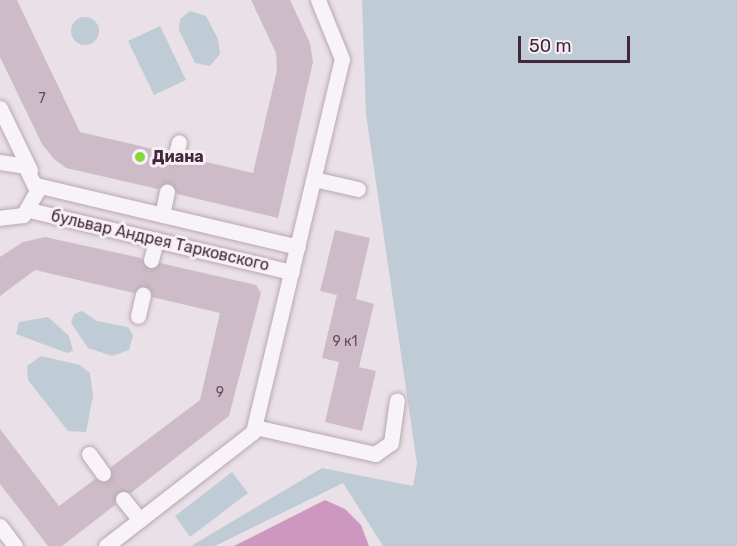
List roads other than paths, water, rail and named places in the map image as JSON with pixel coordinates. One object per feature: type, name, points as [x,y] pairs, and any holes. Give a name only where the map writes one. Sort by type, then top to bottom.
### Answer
[{"type":"street","points":[[106,546],[249,436],[255,427],[342,59],[318,0]]},
{"type":"street","points":[[0,108],[34,179],[29,210],[8,218],[0,230]]},
{"type":"street","name":"бульвар Андрея Тарковского","points":[[0,162],[17,163],[34,179],[162,215],[298,247]]},
{"type":"street","points":[[314,179],[358,189]]},
{"type":"street","points":[[162,215],[167,192]]},
{"type":"street","name":"бульвар Андрея Тарковского","points":[[29,210],[292,272]]},
{"type":"street","points":[[151,260],[156,240]]},
{"type":"street","points":[[138,316],[143,295]]},
{"type":"street","points":[[255,427],[375,454],[391,443],[397,400]]},
{"type":"street","points":[[89,454],[104,473]]},
{"type":"street","points":[[123,499],[140,520]]},
{"type":"street","points":[[0,526],[15,546]]},
{"type":"tunnel","points":[[167,192],[176,154]]},
{"type":"tunnel","points":[[143,295],[151,260]]},
{"type":"tunnel","points":[[103,473],[123,499]]},
{"type":"place","name":"Диана","points":[[140,157]]}]
